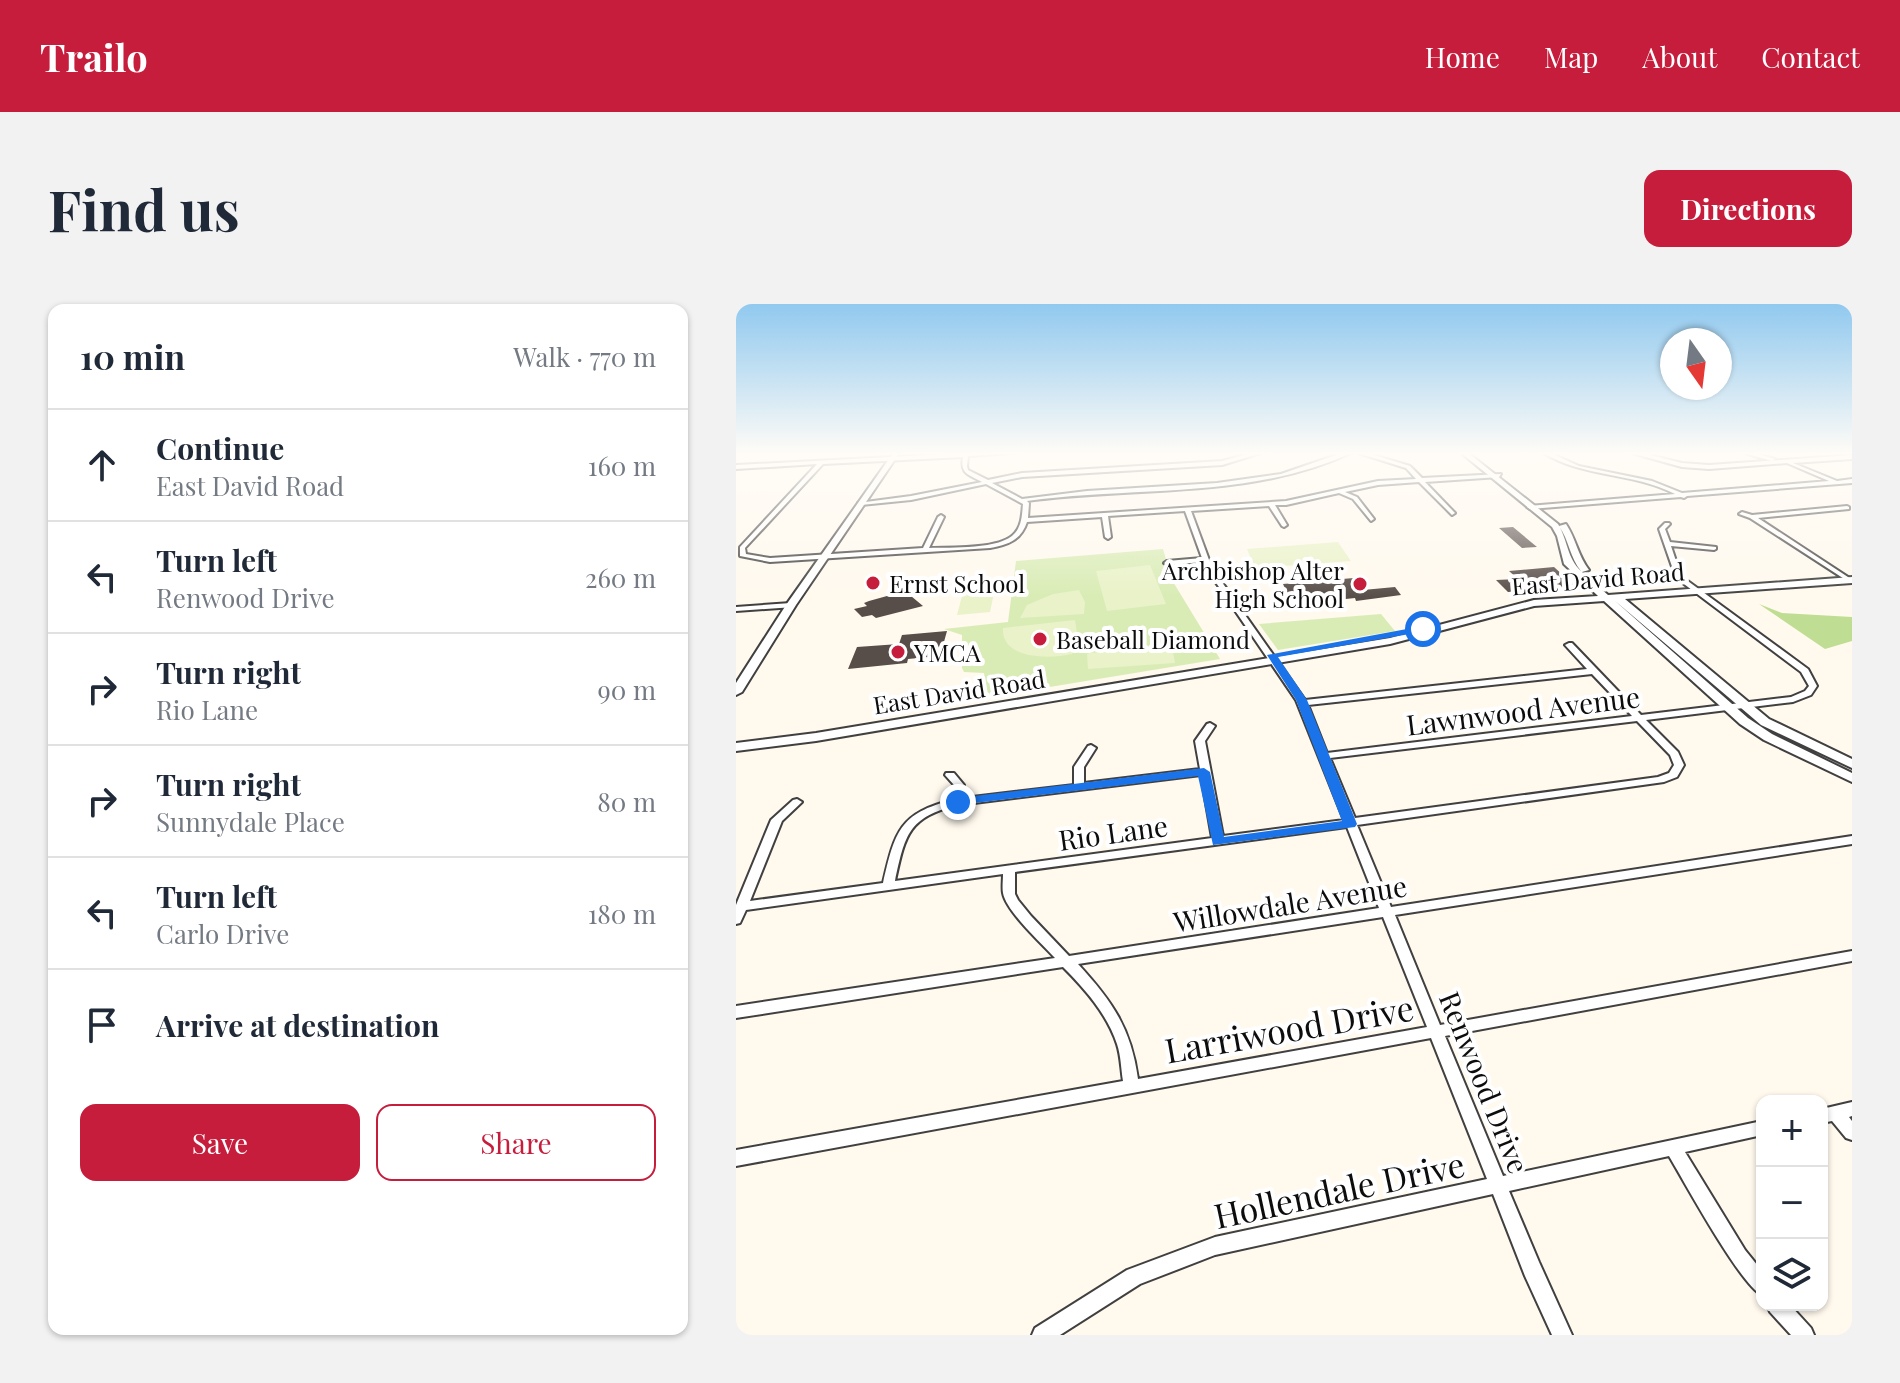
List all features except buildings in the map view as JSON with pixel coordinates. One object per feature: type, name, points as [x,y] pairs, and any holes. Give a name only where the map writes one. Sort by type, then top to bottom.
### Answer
[{"type":"street","points":[[788,500],[740,553],[746,558],[824,557],[1005,543],[1019,535],[1026,506],[1023,500]]},
{"type":"street","points":[[736,692],[863,500]]},
{"type":"street","points":[[861,503],[890,500]]},
{"type":"street","points":[[1023,520],[1294,500]]},
{"type":"street","points":[[1357,500],[1371,519]]},
{"type":"street","points":[[1440,500],[1452,513]]},
{"type":"street","points":[[1526,500],[1555,526],[1561,536],[1565,560],[1609,596],[1781,732],[1852,764]]},
{"type":"street","points":[[1535,507],[1628,500]]},
{"type":"street","points":[[1271,504],[1284,525]]},
{"type":"street","points":[[1752,517],[1847,508]]},
{"type":"street","name":"Renwood Drive","points":[[1187,509],[1204,560],[1302,703],[1562,1335]]},
{"type":"street","points":[[1742,514],[1752,517],[1850,578]]},
{"type":"street","points":[[1105,515],[1108,537]]},
{"type":"street","points":[[925,550],[941,517]]},
{"type":"street","points":[[1667,524],[1662,529],[1676,573],[1693,589]]},
{"type":"street","points":[[1667,544],[1714,548]]},
{"type":"street","points":[[1167,563],[1204,560]]},
{"type":"street","name":"East David Road","points":[[736,740],[818,730],[1274,658],[1411,632],[1508,603],[1850,578]]},
{"type":"street","name":"Lawnwood Avenue","points":[[1323,756],[1744,705],[1802,696],[1811,690],[1812,681],[1794,663],[1693,589]]},
{"type":"street","points":[[1609,596],[1728,707],[1768,737],[1852,778]]},
{"type":"street","points":[[736,609],[791,605]]},
{"type":"street","points":[[1569,645],[1639,718]]},
{"type":"street","points":[[1302,703],[1593,671]]},
{"type":"street","name":"East David Road","points":[[736,747],[816,737],[1059,693]]},
{"type":"street","name":"Rio Lane","points":[[742,906],[1660,780],[1677,770],[1674,754],[1639,718]]},
{"type":"street","points":[[1210,726],[1200,741],[1218,842]]},
{"type":"street","points":[[1079,787],[1079,767],[1091,748]]},
{"type":"street","points":[[888,887],[901,834],[906,825],[929,809],[958,802],[1204,772]]},
{"type":"street","points":[[950,775],[959,785],[958,802]]},
{"type":"street","points":[[736,920],[777,820],[797,802]]},
{"type":"street","name":"Willowdale Avenue","points":[[736,1012],[1852,840]]},
{"type":"street","points":[[1009,870],[1009,894],[1013,902],[1104,1005],[1117,1025],[1127,1055],[1131,1087]]},
{"type":"street","name":"Larriwood Drive","points":[[736,1158],[1852,956]]},
{"type":"street","points":[[1837,1113],[1852,1133]]},
{"type":"street","name":"Hollendale Drive","points":[[1042,1335],[1134,1277],[1215,1246],[1756,1129]]},
{"type":"street","points":[[1673,1147],[1739,1256],[1756,1278]]},
{"type":"street","points":[[1782,1311],[1804,1335]]},
{"type":"green space","points":[[1338,542],[1351,561],[1255,568],[1247,549]]},
{"type":"green space","points":[[1163,549],[1167,563],[1164,567],[1220,659],[988,697],[984,673],[964,672],[962,635],[944,629],[1008,622],[1016,561]]},
{"type":"green space","points":[[1150,565],[1166,604],[1107,611],[1096,571]]},
{"type":"green space","points":[[996,583],[990,612],[957,615],[965,585]]},
{"type":"green space","name":"Baseball Diamond","points":[[1079,590],[1085,602],[1084,614],[1020,618],[1027,605],[1053,594]]},
{"type":"green space","points":[[1759,604],[1782,613],[1852,617],[1852,641],[1825,649]]},
{"type":"green space","points":[[1381,614],[1395,631],[1278,650],[1259,624]]},
{"type":"green space","name":"Baseball Diamond","points":[[1075,620],[1077,633],[1072,654],[1052,657],[1028,655],[1018,652],[1004,639],[1003,628]]},
{"type":"green space","points":[[1172,645],[1175,663],[1088,669],[1087,654],[1090,653]]},
{"type":"place","name":"Ernst School","points":[[873,583]]},
{"type":"place","name":"Archbishop Alter High School","points":[[1360,584]]},
{"type":"place","name":"Baseball Diamond","points":[[1040,639]]},
{"type":"place","name":"YMCA","points":[[898,652]]},
{"type":"route","points":[[958,802],[1204,772],[1218,842],[1350,824],[1301,700],[1272,655],[1423,629]]}]
